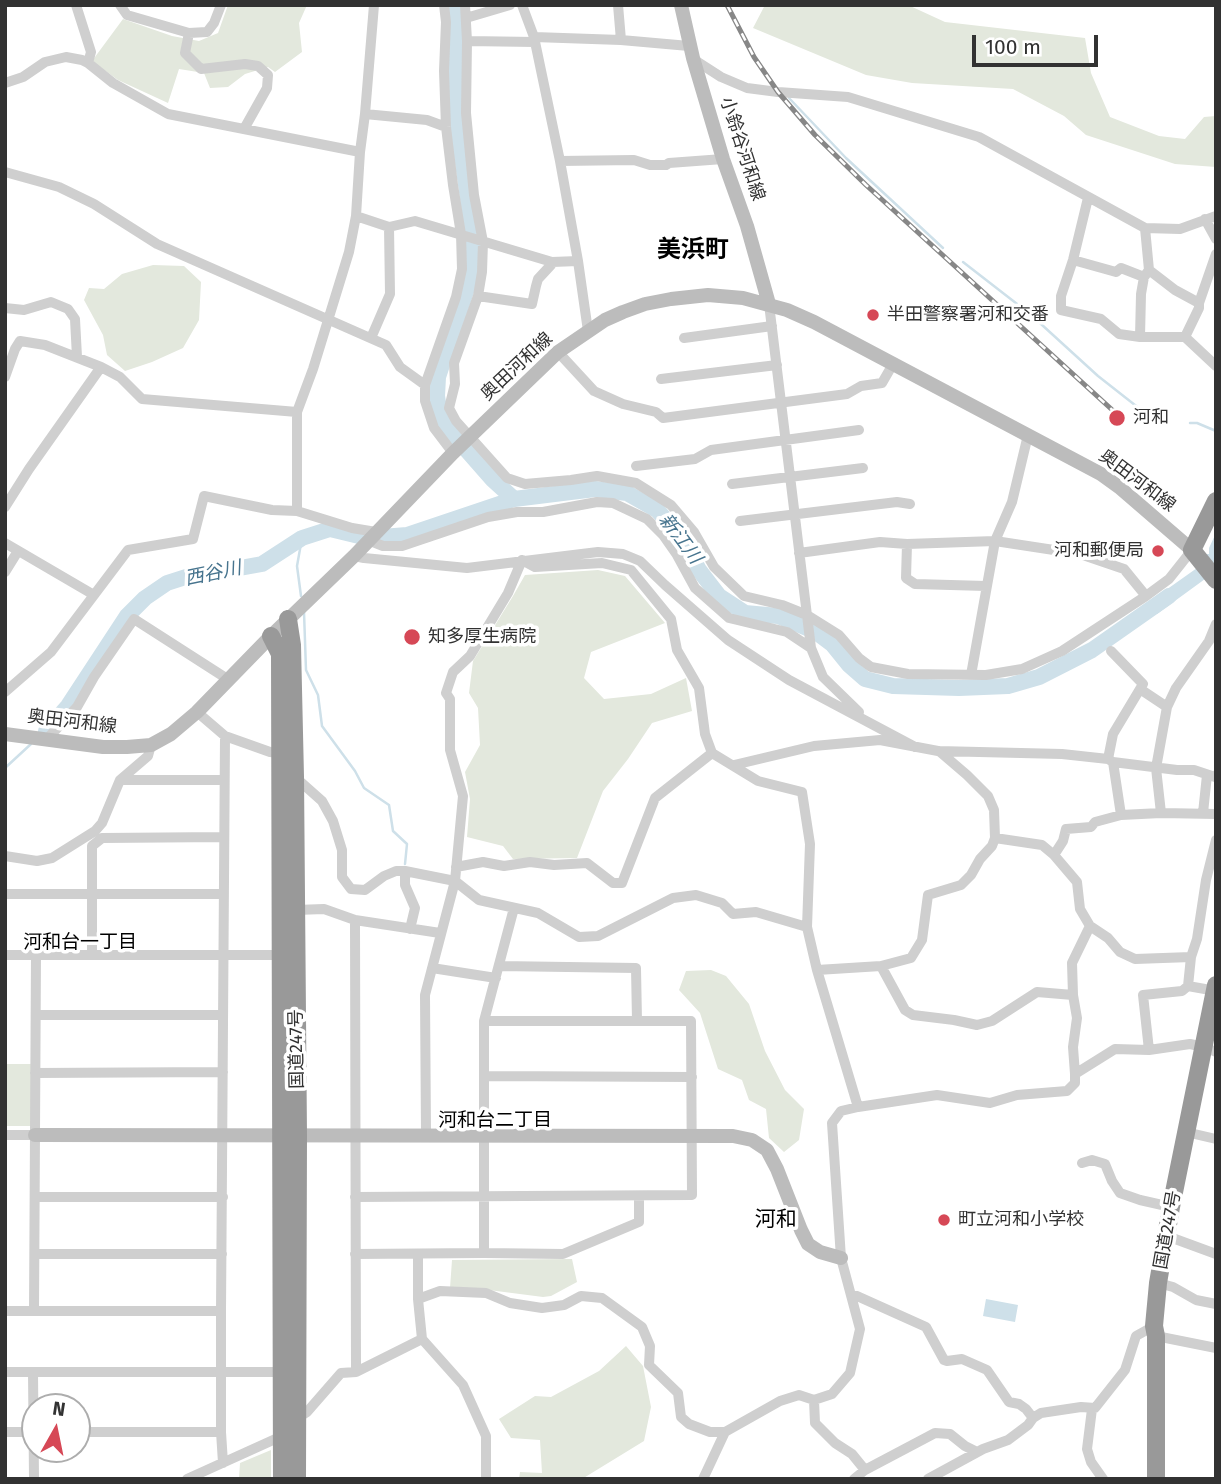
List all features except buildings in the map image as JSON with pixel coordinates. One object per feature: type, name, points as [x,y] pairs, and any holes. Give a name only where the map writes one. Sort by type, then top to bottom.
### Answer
[{"type":"highway","points":[[1215,579],[1195,554],[1216,501]]},
{"type":"highway","name":"国道247号","points":[[282,1479],[282,1371],[296,910],[292,645],[288,619]]},
{"type":"highway","name":"国道247号","points":[[271,636],[280,654],[282,955],[297,1479]]},
{"type":"highway","name":"国道247号","points":[[1156,1479],[1155,1331],[1158,1283],[1186,1132],[1210,1049],[1215,989]]},
{"type":"main road","name":"小鈴谷河和線","points":[[681,5],[691,52],[769,304]]},
{"type":"main road","name":"奥田河和線","points":[[5,734],[103,747],[127,747],[151,745],[171,734],[197,712],[453,453],[558,352],[588,331],[623,312],[671,299],[708,295],[743,298],[787,310],[814,322],[1101,474],[1195,554]]},
{"type":"main road","points":[[35,1135],[733,1136],[752,1140],[768,1150],[808,1244],[820,1252],[842,1258]]},
{"type":"street","points":[[76,5],[91,52],[88,63]]},
{"type":"street","points":[[120,5],[127,15],[189,33],[207,33],[221,5]]},
{"type":"street","points":[[297,511],[297,412],[349,252],[356,216],[374,5]]},
{"type":"street","points":[[444,5],[446,127],[453,185],[463,235],[456,297],[425,385],[425,401],[434,428],[453,453]]},
{"type":"street","points":[[465,5],[466,113],[474,195],[483,242],[482,272],[478,296],[454,363],[455,384],[449,408],[456,421],[507,478],[525,484],[597,476],[636,483],[671,505],[694,533],[714,568],[744,596],[782,605],[807,615],[839,635],[859,658],[871,667],[908,674],[986,675],[1022,669],[1062,651],[1146,596],[1195,554]]},
{"type":"street","points":[[466,18],[510,5]]},
{"type":"street","points":[[523,5],[535,40],[560,161],[588,331]]},
{"type":"street","points":[[618,5],[621,40]]},
{"type":"street","points":[[189,33],[185,53],[201,69],[245,64],[258,66],[268,75],[267,88],[244,129]]},
{"type":"street","points":[[467,41],[621,40],[691,52],[721,78],[747,88],[848,96],[977,136],[1145,228],[1180,229],[1216,216]]},
{"type":"street","points":[[5,82],[23,77],[45,62],[66,57],[82,60],[113,83],[168,114],[360,152]]},
{"type":"street","points":[[365,114],[427,120],[446,127]]},
{"type":"street","points":[[560,161],[634,160],[650,165],[666,165],[723,159]]},
{"type":"street","points":[[5,172],[59,187],[94,204],[157,244],[386,345],[400,367],[425,385]]},
{"type":"street","points":[[1088,198],[1061,296],[1061,310],[1101,318],[1119,334],[1185,337],[1216,366]]},
{"type":"street","points":[[356,216],[389,227],[415,221],[552,262],[578,261]]},
{"type":"street","points":[[1205,219],[1216,239]]},
{"type":"street","points":[[371,338],[390,294],[389,227]]},
{"type":"street","points":[[1140,337],[1141,294],[1147,273],[1145,228]]},
{"type":"street","points":[[1185,337],[1199,308],[1216,254]]},
{"type":"street","points":[[1073,260],[1116,272],[1121,268],[1147,273],[1199,303]]},
{"type":"street","points":[[478,296],[533,304],[538,279],[552,262]]},
{"type":"street","points":[[5,308],[24,310],[51,302],[68,309],[75,319],[77,357]]},
{"type":"street","points":[[769,304],[810,644],[823,677],[867,720]]},
{"type":"street","points":[[684,338],[772,326]]},
{"type":"street","points":[[5,377],[20,341],[45,345],[101,367],[120,377],[142,399],[297,412]]},
{"type":"street","points":[[558,352],[594,391],[623,404],[656,411],[663,418],[847,394],[861,386],[882,383],[893,364]]},
{"type":"street","points":[[661,379],[777,365]]},
{"type":"street","points":[[5,507],[101,367]]},
{"type":"street","points":[[636,466],[695,459],[711,450],[859,430]]},
{"type":"street","points":[[971,675],[995,541],[1012,502],[1028,435]]},
{"type":"street","points":[[732,484],[863,468]]},
{"type":"street","points":[[5,692],[51,652],[128,550],[193,539],[204,495],[272,510],[297,511],[352,528],[365,544],[383,546],[402,546],[488,516],[543,512],[597,502],[613,503],[647,519],[677,555],[695,589],[729,618],[787,632],[810,644]]},
{"type":"street","points":[[740,521],[897,502],[910,504]]},
{"type":"street","points":[[799,553],[880,542],[907,544],[995,541],[1080,554],[1124,569],[1146,596]]},
{"type":"street","points":[[5,543],[94,595]]},
{"type":"street","points":[[365,544],[363,558],[467,568],[598,552],[623,554],[640,561],[728,640],[789,680],[915,747]]},
{"type":"street","points":[[907,544],[906,579],[915,584],[986,586]]},
{"type":"street","points":[[5,572],[18,551]]},
{"type":"street","points":[[522,560],[535,567],[602,563],[631,570],[671,619],[677,650],[699,688],[705,734],[712,753],[758,781],[802,792],[810,844],[807,927],[817,970],[858,1107]]},
{"type":"street","points":[[426,1135],[425,995],[455,881],[463,796],[450,750],[450,699],[446,693],[453,672],[470,656],[508,593],[522,560]]},
{"type":"street","points":[[47,739],[76,707],[134,619],[229,680]]},
{"type":"street","points":[[1161,813],[1156,768],[1167,707],[1176,688],[1212,643],[1216,624]]},
{"type":"street","points":[[1111,651],[1143,684],[1113,734],[1110,760],[1121,815]]},
{"type":"street","points":[[1140,689],[1167,707]]},
{"type":"street","points":[[197,712],[225,736],[280,753]]},
{"type":"street","points":[[223,1463],[221,1311],[225,736]]},
{"type":"street","points":[[734,765],[814,746],[880,740],[938,751],[1062,754],[1156,768],[1194,770],[1211,775],[1203,813]]},
{"type":"street","points":[[5,856],[37,861],[52,858],[95,831],[102,823],[120,780],[148,756],[151,745]]},
{"type":"street","points":[[817,970],[881,966],[911,958],[922,940],[928,895],[961,885],[992,846],[995,838],[994,810],[988,796],[938,751]]},
{"type":"street","points":[[456,867],[483,862],[505,866],[530,862],[554,865],[587,863],[613,883],[622,883],[655,799],[712,753]]},
{"type":"street","points":[[295,777],[322,801],[333,821],[342,850],[342,877],[351,889],[365,890],[396,871],[455,881],[479,900],[538,913],[579,937],[598,936],[673,898],[696,895],[722,903],[733,914],[756,912],[807,927]]},
{"type":"street","points":[[120,780],[225,780]]},
{"type":"street","points":[[1054,855],[1063,841],[1066,829],[1091,827],[1094,822],[1121,815],[1216,814]]},
{"type":"street","points":[[92,954],[92,845],[102,838],[224,837]]},
{"type":"street","points":[[995,838],[1042,845],[1054,855],[1077,882],[1080,909],[1090,926],[1108,938],[1120,952],[1135,959],[1191,957]]},
{"type":"street","points":[[1149,1050],[1143,995],[1182,991],[1188,986],[1191,957],[1197,939],[1206,880],[1216,839]]},
{"type":"street","points":[[405,871],[405,885],[415,908],[411,929]]},
{"type":"street","points":[[5,894],[223,894]]},
{"type":"street","points":[[484,1252],[484,1021],[514,908]]},
{"type":"street","points":[[296,910],[324,909],[355,920],[440,933]]},
{"type":"street","points":[[355,920],[356,1372]]},
{"type":"street","points":[[418,1299],[440,1291],[486,1293],[510,1303],[542,1308],[564,1305],[581,1296],[602,1298],[642,1326],[650,1346],[649,1365],[678,1393],[681,1417],[689,1424],[710,1432],[725,1432],[780,1401],[799,1395],[814,1400],[832,1394],[850,1373],[860,1329],[842,1258],[832,1123],[841,1111],[937,1095],[990,1103],[1017,1096],[1067,1091],[1075,1083],[1073,1047],[1077,1018],[1072,963],[1090,926]]},
{"type":"street","points":[[5,954],[282,955]]},
{"type":"street","points":[[34,1311],[36,954]]},
{"type":"street","points":[[499,966],[636,968],[636,1021]]},
{"type":"street","points":[[881,966],[905,1010],[913,1015],[977,1025],[992,1021],[1037,992],[1073,995]]},
{"type":"street","points":[[432,968],[496,978]]},
{"type":"street","points":[[1188,986],[1215,989]]},
{"type":"street","points":[[36,1014],[223,1015]]},
{"type":"street","points":[[355,1197],[692,1195],[691,1021],[484,1021]]},
{"type":"street","points":[[1075,1074],[1115,1049],[1149,1050],[1190,1044],[1210,1049]]},
{"type":"street","points":[[36,1073],[223,1072]]},
{"type":"street","points":[[484,1076],[692,1077]]},
{"type":"street","points":[[1186,1132],[1216,1139]]},
{"type":"street","points":[[5,1135],[35,1135]]},
{"type":"street","points":[[1082,1163],[1092,1160],[1105,1164],[1120,1193],[1171,1208]]},
{"type":"street","points":[[355,1254],[563,1254],[639,1222],[639,1196]]},
{"type":"street","points":[[35,1197],[223,1197]]},
{"type":"street","points":[[1167,1236],[1216,1254]]},
{"type":"street","points":[[35,1254],[222,1254]]},
{"type":"street","points":[[418,1254],[418,1299],[422,1339],[463,1385],[486,1436],[486,1479]]},
{"type":"street","points":[[1158,1283],[1173,1287],[1196,1300],[1216,1304]]},
{"type":"street","points":[[851,1294],[926,1327],[944,1360],[962,1359],[988,1370],[1009,1402],[1026,1409],[1033,1418]]},
{"type":"street","points":[[5,1311],[221,1311]]},
{"type":"street","points":[[928,1479],[977,1452],[1008,1440],[1041,1413],[1081,1407],[1095,1408],[1125,1370],[1136,1336],[1155,1331],[1216,1348]]},
{"type":"street","points":[[296,1419],[307,1412],[341,1373],[356,1372],[422,1339]]},
{"type":"street","points":[[5,1372],[282,1371]]},
{"type":"street","points":[[33,1372],[33,1393]]},
{"type":"street","points":[[814,1400],[815,1423],[835,1443],[852,1454],[864,1470]]},
{"type":"street","points":[[1092,1409],[1087,1448],[1091,1462],[1103,1479]]},
{"type":"street","points":[[91,1432],[221,1432]]},
{"type":"street","points":[[704,1479],[725,1432]]},
{"type":"street","points":[[854,1479],[864,1470],[935,1433],[950,1434],[977,1452]]},
{"type":"street","points":[[187,1479],[282,1436]]},
{"type":"shaded area","points":[[228,5],[307,5],[299,23],[302,52],[275,72],[268,67],[245,74],[228,87],[210,88],[204,73],[179,69],[168,103],[118,80],[92,61],[123,19],[172,36],[199,41],[218,33]]},
{"type":"shaded area","points":[[765,5],[908,5],[945,22],[1085,38],[1091,73],[1110,117],[1159,136],[1185,139],[1204,117],[1216,116],[1216,167],[1175,164],[1086,135],[1064,116],[1013,89],[912,83],[866,75],[753,28]]},
{"type":"shaded area","points":[[153,265],[184,266],[201,282],[199,320],[183,348],[125,371],[107,355],[103,335],[84,300],[89,288],[104,289],[122,274]]},
{"type":"shaded area","points":[[1216,533],[1216,571],[1157,614],[1149,602],[1197,568],[1206,554],[1209,554]]},
{"type":"shaded area","points":[[598,570],[625,576],[665,623],[591,652],[584,678],[604,699],[651,694],[686,678],[692,711],[652,723],[603,791],[577,858],[513,859],[503,846],[467,837],[470,799],[465,772],[480,745],[478,708],[469,693],[473,661],[525,575]]},
{"type":"shaded area","points":[[711,970],[726,976],[749,1004],[765,1051],[785,1090],[804,1109],[799,1140],[784,1152],[769,1138],[766,1109],[749,1100],[742,1080],[718,1069],[700,1013],[679,990],[686,971]]},
{"type":"shaded area","points":[[5,1064],[32,1064],[31,1126],[5,1126]]},
{"type":"shaded area","points":[[572,1259],[577,1282],[551,1296],[450,1288],[452,1260]]},
{"type":"shaded area","points":[[986,1299],[1018,1305],[1015,1322],[983,1316]]},
{"type":"shaded area","points":[[626,1346],[643,1366],[651,1407],[644,1441],[582,1479],[519,1479],[520,1472],[542,1473],[540,1440],[511,1438],[499,1419],[535,1396],[551,1397],[599,1371]]},
{"type":"shaded area","points":[[271,1450],[271,1479],[239,1479],[240,1463]]},
{"type":"waterway","name":"新江川","points":[[454,5],[458,17],[458,128],[472,228],[472,273],[438,377],[437,396],[440,415],[456,438],[492,479],[514,499]]},
{"type":"waterway","points":[[789,98],[846,158],[943,248]]},
{"type":"waterway","points":[[963,262],[1030,314],[1098,376],[1140,409],[1161,408]]},
{"type":"waterway","points":[[1190,423],[1216,431]]},
{"type":"waterway","name":"新江川","points":[[382,537],[407,535],[514,499],[595,489],[627,493],[657,510],[681,536],[699,570],[719,596],[745,613],[778,616],[816,632],[832,644],[865,679],[893,686],[1008,686],[1039,677],[1092,650],[1169,596]]},
{"type":"waterway","name":"西谷川","points":[[46,731],[68,706],[127,616],[145,598],[167,583],[192,575],[262,564],[302,538],[330,529],[359,536]]},
{"type":"waterway","points":[[301,596],[297,566],[302,538]]},
{"type":"waterway","points":[[304,612],[306,670],[318,695],[322,726],[364,788],[389,805],[393,831],[407,844],[405,864]]},
{"type":"waterway","points":[[5,768],[31,744]]},
{"type":"railway","points":[[727,5],[754,57],[778,92],[815,135],[1120,417]]},
{"type":"place","name":"半田警察署河和交番","points":[[873,315]]},
{"type":"place","name":"河和","points":[[1117,418]]},
{"type":"place","name":"河和郵便局","points":[[1158,551]]},
{"type":"place","name":"知多厚生病院","points":[[412,637]]},
{"type":"place","name":"町立河和小学校","points":[[944,1220]]},
{"type":"district","name":"美浜町","points":[[693,250]]},
{"type":"district","name":"河和台一丁目","points":[[80,943]]},
{"type":"district","name":"河和台二丁目","points":[[495,1121]]},
{"type":"district","name":"河和","points":[[776,1220]]}]
